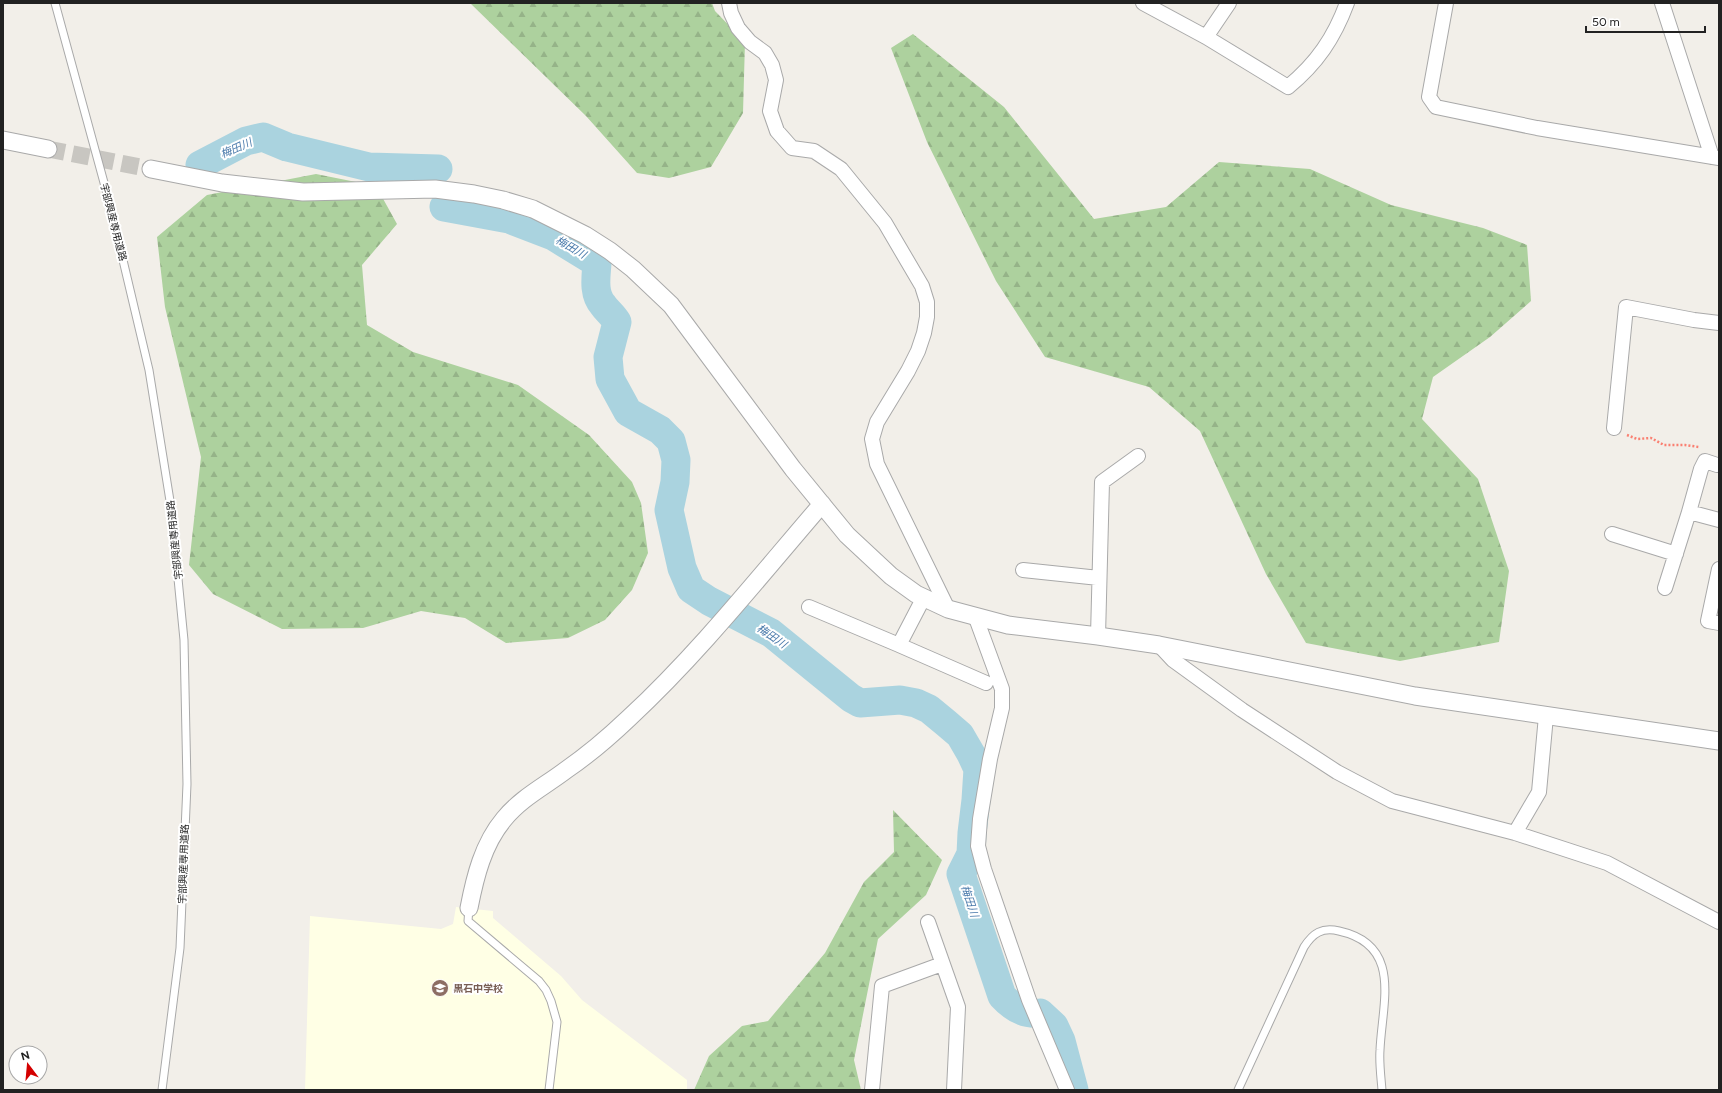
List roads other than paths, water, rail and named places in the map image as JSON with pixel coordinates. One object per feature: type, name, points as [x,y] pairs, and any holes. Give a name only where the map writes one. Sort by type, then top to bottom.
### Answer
[{"type":"street","points":[[729,3],[731,14],[738,28],[750,42],[766,53],[772,65],[776,80],[770,111],[777,131],[792,148],[814,151],[840,169],[885,223],[922,286],[927,302],[927,317],[924,333],[918,351],[908,371],[877,422],[872,439],[878,464],[948,609]]},
{"type":"street","points":[[1143,3],[1206,37],[1288,87],[1305,73],[1328,44],[1347,3]]},
{"type":"street","points":[[1206,37],[1229,3]]},
{"type":"street","points":[[1446,3],[1429,97],[1436,107],[1537,128],[1716,157],[1662,3]]},
{"type":"street","points":[[3,140],[48,149]]},
{"type":"street","points":[[151,169],[222,183],[303,192],[435,188],[503,200],[533,210],[585,235],[610,251],[656,290],[671,305],[793,469],[847,534],[886,572],[916,594],[948,609],[976,618],[1008,625],[1159,645],[1415,696],[1719,741]]},
{"type":"street","points":[[1614,428],[1626,306],[1694,320],[1719,323]]},
{"type":"street","points":[[1098,636],[1102,482],[1138,456]]},
{"type":"street","points":[[1665,588],[1701,469],[1705,461],[1717,465]]},
{"type":"street","points":[[469,908],[473,885],[480,862],[503,820],[518,804],[594,749],[629,718],[674,672],[822,504]]},
{"type":"street","points":[[1689,512],[1719,520]]},
{"type":"street","points":[[1612,534],[1676,554]]},
{"type":"street","points":[[1719,569],[1708,621],[1719,623]]},
{"type":"street","points":[[1023,570],[1100,578]]},
{"type":"street","points":[[899,645],[924,597]]},
{"type":"street","points":[[809,607],[986,683]]},
{"type":"street","points":[[976,618],[1002,689],[1002,708],[988,766],[980,819],[978,846],[984,869],[1029,1000],[1067,1090]]},
{"type":"street","points":[[1159,645],[1173,660],[1205,684],[1337,772],[1392,801],[1515,833],[1607,863],[1719,922]]},
{"type":"street","points":[[1515,833],[1539,792],[1546,716]]},
{"type":"street","points":[[928,922],[958,1007],[954,1090]]},
{"type":"street","points":[[872,1090],[882,986],[942,964]]},
{"type":"lane","name":"宇部興産専用道路","points":[[55,3],[109,201],[149,370],[171,507],[184,640],[187,784],[180,948],[162,1090]]},
{"type":"lane","points":[[469,908],[468,921],[539,981],[546,990],[551,1001],[557,1022],[548,1090]]},
{"type":"lane","points":[[1238,1090],[1310,936],[1322,930],[1334,930],[1350,933],[1366,941],[1379,957],[1386,985],[1379,1052],[1382,1090]]},
{"type":"waterway","name":"梅田川","points":[[200,165],[246,141],[263,137],[287,147],[369,167],[438,169]]},
{"type":"waterway","name":"梅田川","points":[[444,207],[509,219],[553,236],[597,263],[596,291],[600,301],[617,322],[608,357],[610,379],[628,412],[660,430],[671,441],[676,460],[675,482],[669,510],[682,568],[691,589],[709,601],[771,633],[851,698],[860,703],[900,700],[916,703],[929,709],[960,735],[978,769],[971,854],[961,874],[1002,996],[1010,1004],[1019,1009],[1029,1013],[1040,1013],[1054,1026],[1061,1041],[1074,1090]]},
{"type":"tunnel","points":[[48,149],[151,169]]},
{"type":"place","name":"黒石中学校","points":[[440,988]]}]
